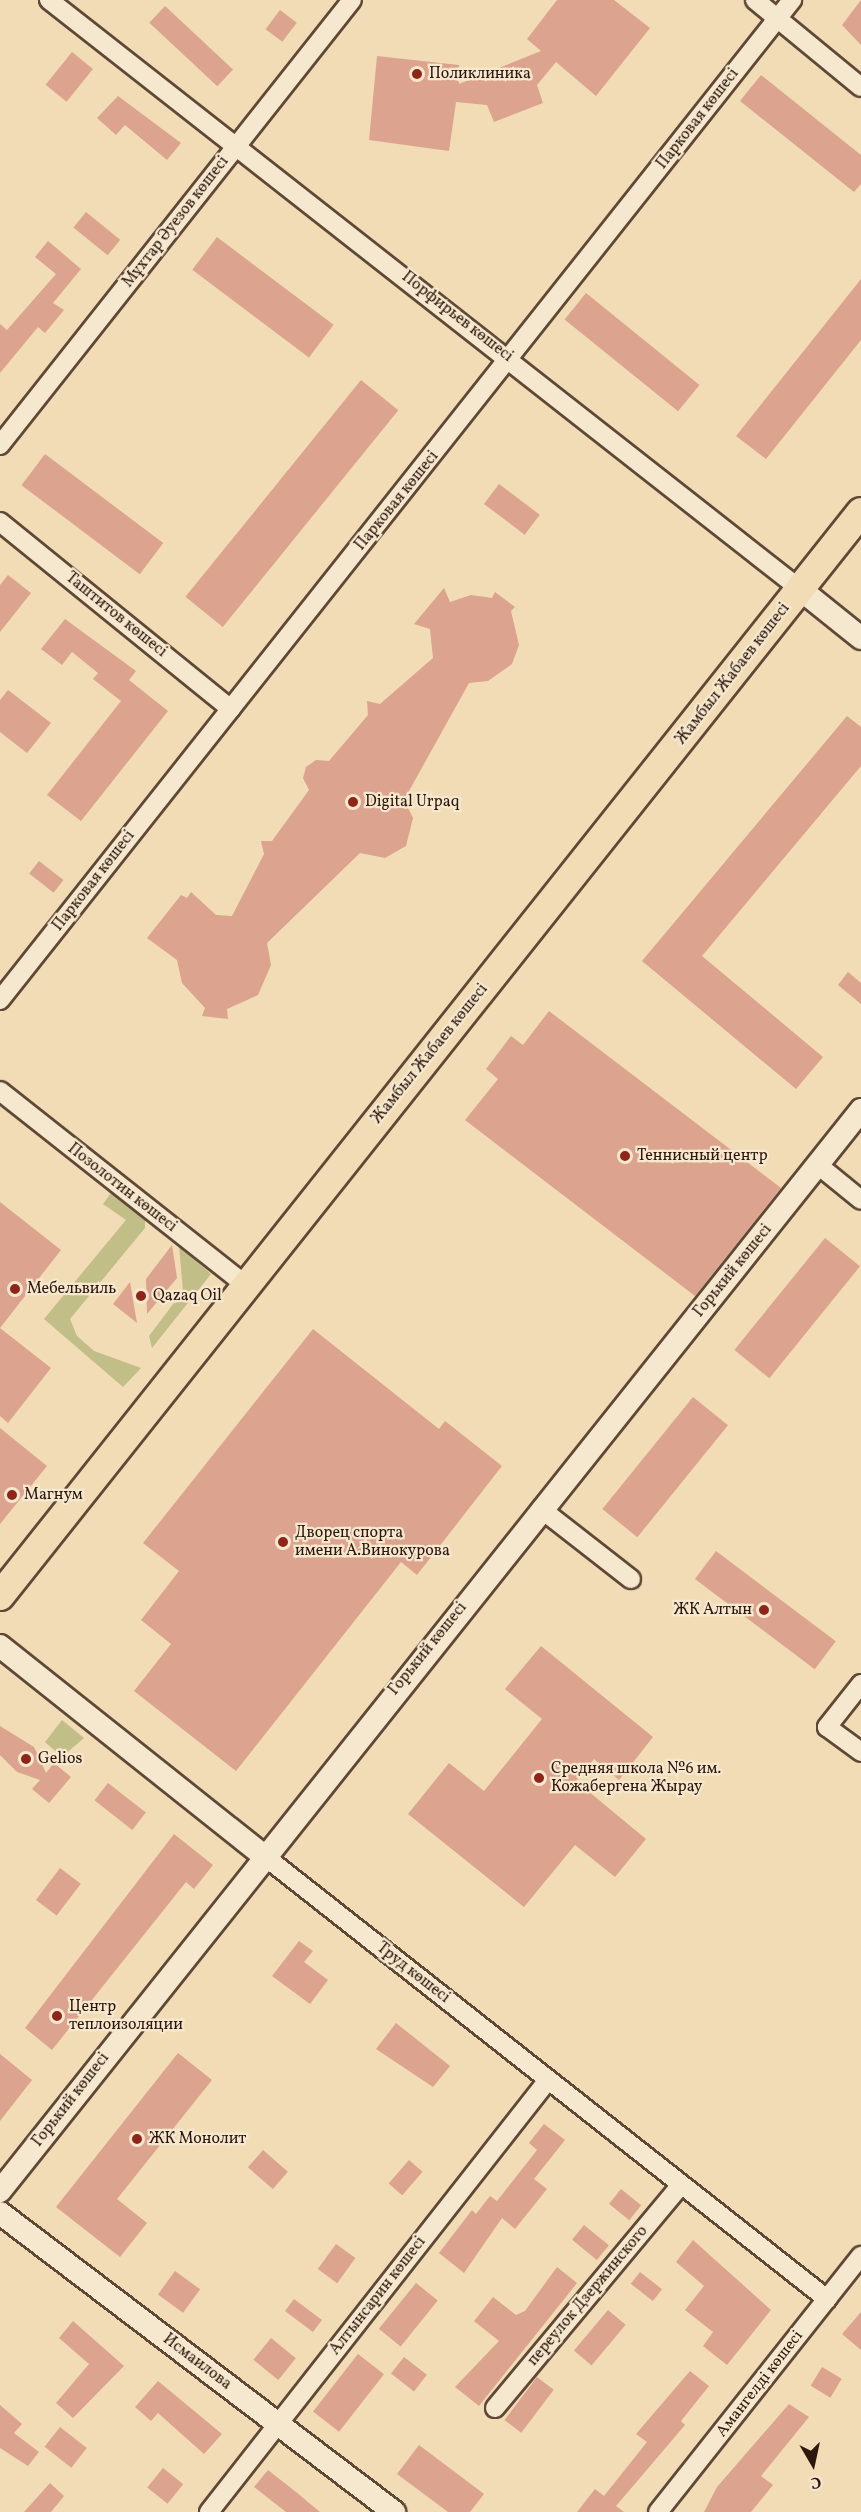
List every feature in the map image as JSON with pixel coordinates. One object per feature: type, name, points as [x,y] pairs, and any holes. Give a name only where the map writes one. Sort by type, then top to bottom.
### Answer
[{"type":"main road","name":"Жамбыл Жабаев көшесі","points":[[0,1596],[244,1284],[861,512]]},
{"type":"street","name":"Порфирьев көшесі","points":[[49,0],[510,358],[861,638]]},
{"type":"street","name":"Мұхтар Әуезов көшесі","points":[[0,445],[352,0]]},
{"type":"street","points":[[755,0],[861,87]]},
{"type":"street","name":"Парковая көшесі","points":[[0,1000],[792,0]]},
{"type":"street","name":"Таштитов көшесі","points":[[0,522],[231,709]]},
{"type":"street","name":"Позолотин көшесі","points":[[0,1091],[244,1284]]},
{"type":"street","name":"Горький көшесі","points":[[0,2191],[263,1855],[861,1110]]},
{"type":"street","points":[[818,1165],[861,1200]]},
{"type":"street","points":[[541,1509],[631,1579]]},
{"type":"street","name":"Труд көшесі","points":[[0,1646],[827,2299]]},
{"type":"street","points":[[861,1684],[827,1728],[861,1752]]},
{"type":"street","name":"Алтынсарин көшесі","points":[[209,2512],[548,2080]]},
{"type":"street","name":"переулок Дзержинского","points":[[495,2408],[681,2185]]},
{"type":"street","name":"Исмаилова","points":[[0,2213],[394,2512]]},
{"type":"street","name":"Амангелді көшесі","points":[[658,2512],[861,2256]]},
{"type":"shaded area","points":[[113,1190],[145,1214],[145,1228],[70,1319],[77,1336],[94,1351],[141,1368],[123,1387],[44,1319],[126,1220],[103,1204]]},
{"type":"shaded area","points":[[179,1246],[211,1274],[152,1348],[149,1336],[183,1291]]},
{"type":"shaded area","points":[[62,1720],[84,1738],[62,1757],[45,1742]]},
{"type":"building","name":"Поликлиника","points":[[557,0],[614,0],[650,28],[596,96],[556,62],[537,85],[543,103],[494,122],[487,105],[456,102],[449,151],[369,140],[377,56],[459,65],[459,84],[541,51],[527,39]]},
{"type":"building","points":[[861,0],[861,45],[842,25]]},
{"type":"building","points":[[165,6],[233,69],[217,86],[149,23]]},
{"type":"building","points":[[280,10],[297,23],[282,42],[266,29]]},
{"type":"building","points":[[72,52],[93,69],[67,102],[46,85]]},
{"type":"building","points":[[761,75],[861,155],[861,184],[854,192],[740,101]]},
{"type":"building","points":[[118,96],[181,143],[167,160],[125,125],[116,135],[97,118]]},
{"type":"building","points":[[86,212],[120,240],[108,255],[73,228]]},
{"type":"building","points":[[217,237],[334,325],[309,358],[192,270]]},
{"type":"building","points":[[48,241],[81,269],[53,303],[64,310],[45,333],[38,327],[0,373],[0,324],[7,330],[56,274],[35,257]]},
{"type":"building","points":[[861,279],[861,340],[766,459],[736,436]]},
{"type":"building","points":[[586,293],[699,385],[678,411],[565,319]]},
{"type":"building","points":[[361,380],[398,410],[223,627],[185,597]]},
{"type":"building","points":[[45,454],[163,543],[140,574],[22,485]]},
{"type":"building","points":[[499,484],[540,515],[525,535],[484,504]]},
{"type":"building","points":[[8,575],[31,593],[0,632],[0,585]]},
{"type":"building","name":"Digital Urpaq","points":[[444,588],[450,602],[471,595],[492,598],[495,592],[515,607],[511,611],[519,645],[512,664],[488,681],[469,683],[404,800],[413,818],[406,846],[385,858],[360,853],[267,943],[271,965],[258,995],[227,1009],[228,1019],[202,1016],[205,1008],[182,983],[177,960],[147,938],[181,895],[187,898],[191,892],[216,915],[232,916],[264,854],[261,841],[272,841],[309,790],[303,778],[306,767],[316,760],[329,761],[368,715],[367,701],[380,704],[433,658],[430,629],[414,624]]},
{"type":"building","points":[[65,619],[136,671],[129,680],[168,711],[81,821],[47,795],[121,701],[93,679],[98,673],[72,652],[62,665],[41,649]]},
{"type":"building","points":[[8,690],[51,723],[27,753],[0,732],[0,700]]},
{"type":"building","points":[[847,716],[861,727],[861,766],[702,956],[823,1057],[796,1089],[642,961]]},
{"type":"building","points":[[39,861],[63,880],[54,893],[29,874]]},
{"type":"building","points":[[848,972],[861,983],[861,1004],[838,985]]},
{"type":"building","name":"Теннисный центр","points":[[549,1011],[781,1188],[695,1296],[465,1120],[498,1079],[486,1069],[511,1036],[523,1045]]},
{"type":"building","points":[[0,1202],[61,1250],[0,1328]]},
{"type":"building","points":[[825,1238],[860,1266],[769,1378],[734,1350]]},
{"type":"building","points":[[172,1245],[177,1278],[147,1314],[146,1279]]},
{"type":"building","points":[[130,1282],[137,1323],[113,1304]]},
{"type":"building","points":[[0,1328],[51,1368],[8,1423],[0,1416]]},
{"type":"building","points":[[313,1329],[439,1429],[445,1421],[502,1466],[417,1575],[401,1562],[236,1771],[134,1691],[171,1644],[141,1620],[179,1571],[143,1543]]},
{"type":"building","points":[[693,1397],[728,1425],[637,1537],[602,1509]]},
{"type":"building","name":"Магнум","points":[[0,1428],[47,1466],[0,1524]]},
{"type":"building","name":"ЖК Алтын","points":[[716,1551],[836,1641],[815,1669],[695,1579]]},
{"type":"building","name":"Средняя школа №6 им. Кожабергена Жырау","points":[[541,1646],[653,1737],[619,1780],[594,1759],[576,1781],[646,1839],[615,1877],[575,1845],[524,1907],[408,1814],[449,1763],[484,1791],[542,1719],[505,1689]]},
{"type":"building","points":[[0,1726],[34,1747],[46,1773],[54,1763],[71,1777],[49,1803],[32,1789],[40,1780],[17,1772],[0,1755]]},
{"type":"building","points":[[108,1783],[146,1813],[132,1830],[94,1800]]},
{"type":"building","points":[[174,1834],[213,1865],[194,1889],[186,1882],[52,2050],[25,2028]]},
{"type":"building","points":[[60,1868],[81,1884],[57,1916],[36,1900]]},
{"type":"building","points":[[299,1941],[313,1951],[304,1962],[328,1980],[310,2004],[272,1976]]},
{"type":"building","points":[[396,2023],[450,2066],[433,2087],[376,2049]]},
{"type":"building","name":"ЖК Монолит","points":[[178,2053],[212,2080],[117,2199],[147,2223],[120,2257],[56,2207]]},
{"type":"building","points":[[0,2054],[32,2080],[0,2121]]},
{"type":"building","points":[[544,2124],[565,2140],[534,2179],[547,2189],[515,2229],[502,2218],[464,2273],[439,2253],[472,2210],[476,2214],[490,2196],[497,2201],[537,2150],[529,2143]]},
{"type":"building","points":[[263,2150],[288,2172],[273,2189],[248,2167]]},
{"type":"building","points":[[409,2160],[423,2172],[402,2195],[389,2183]]},
{"type":"building","points":[[621,2189],[641,2205],[629,2220],[609,2204]]},
{"type":"building","points":[[584,2225],[609,2245],[597,2260],[572,2240]]},
{"type":"building","points":[[693,2240],[771,2310],[727,2365],[703,2346],[713,2332],[685,2310],[704,2286],[676,2262]]},
{"type":"building","points":[[336,2244],[355,2258],[337,2283],[318,2269]]},
{"type":"building","points":[[557,2267],[577,2283],[479,2406],[455,2387],[499,2341],[474,2321],[493,2297],[516,2315],[525,2311]]},
{"type":"building","points":[[175,2271],[200,2289],[183,2313],[158,2294]]},
{"type":"building","points":[[640,2272],[662,2289],[653,2301],[631,2284]]},
{"type":"building","points":[[416,2283],[438,2301],[401,2346],[379,2329]]},
{"type":"building","points":[[294,2299],[322,2320],[313,2332],[285,2311]]},
{"type":"building","points":[[608,2310],[626,2325],[592,2365],[574,2351]]},
{"type":"building","points":[[861,2312],[861,2350],[842,2334]]},
{"type":"building","points":[[73,2321],[124,2366],[73,2418],[56,2403],[89,2364],[59,2338]]},
{"type":"building","points":[[271,2338],[296,2358],[278,2380],[253,2360]]},
{"type":"building","points":[[358,2354],[384,2374],[339,2432],[313,2412]]},
{"type":"building","points":[[404,2357],[427,2375],[414,2391],[391,2374]]},
{"type":"building","points":[[822,2367],[842,2379],[830,2398],[811,2386]]},
{"type":"building","points":[[690,2371],[709,2386],[681,2421],[685,2425],[616,2506],[624,2512],[577,2512],[595,2489],[604,2496],[647,2442],[636,2434]]},
{"type":"building","points":[[537,2377],[554,2390],[521,2433],[505,2420]]},
{"type":"building","points":[[158,2381],[222,2434],[204,2454],[158,2413],[151,2421],[135,2407]]},
{"type":"building","points":[[789,2404],[809,2417],[761,2476],[773,2485],[751,2512],[704,2512],[717,2487]]},
{"type":"building","points":[[0,2405],[22,2424],[14,2433],[39,2452],[28,2466],[0,2448]]},
{"type":"building","points":[[60,2427],[87,2448],[71,2468],[45,2447]]},
{"type":"building","points":[[419,2445],[484,2494],[470,2512],[448,2512],[397,2474]]},
{"type":"building","points":[[163,2468],[183,2484],[167,2504],[147,2487]]},
{"type":"building","points":[[268,2470],[320,2512],[286,2512],[254,2487]]},
{"type":"building","points":[[50,2483],[64,2496],[51,2512],[24,2512]]},
{"type":"place","name":"Поликлиника","points":[[417,74]]},
{"type":"place","name":"Digital Urpaq","points":[[353,802]]},
{"type":"place","name":"Теннисный центр","points":[[625,1156]]},
{"type":"place","name":"Мебельвиль","points":[[15,1289]]},
{"type":"place","name":"Qazaq Oil","points":[[141,1296]]},
{"type":"place","name":"Магнум","points":[[12,1495]]},
{"type":"place","name":"Дворец спорта имени А.Винокурова","points":[[283,1542]]},
{"type":"place","name":"ЖК Алтын","points":[[764,1610]]},
{"type":"place","name":"Gelios","points":[[26,1759]]},
{"type":"place","name":"Средняя школа №6 им. Кожабергена Жырау","points":[[539,1778]]},
{"type":"place","name":"Центр теплоизоляции","points":[[57,2016]]},
{"type":"place","name":"ЖК Монолит","points":[[137,2139]]}]
